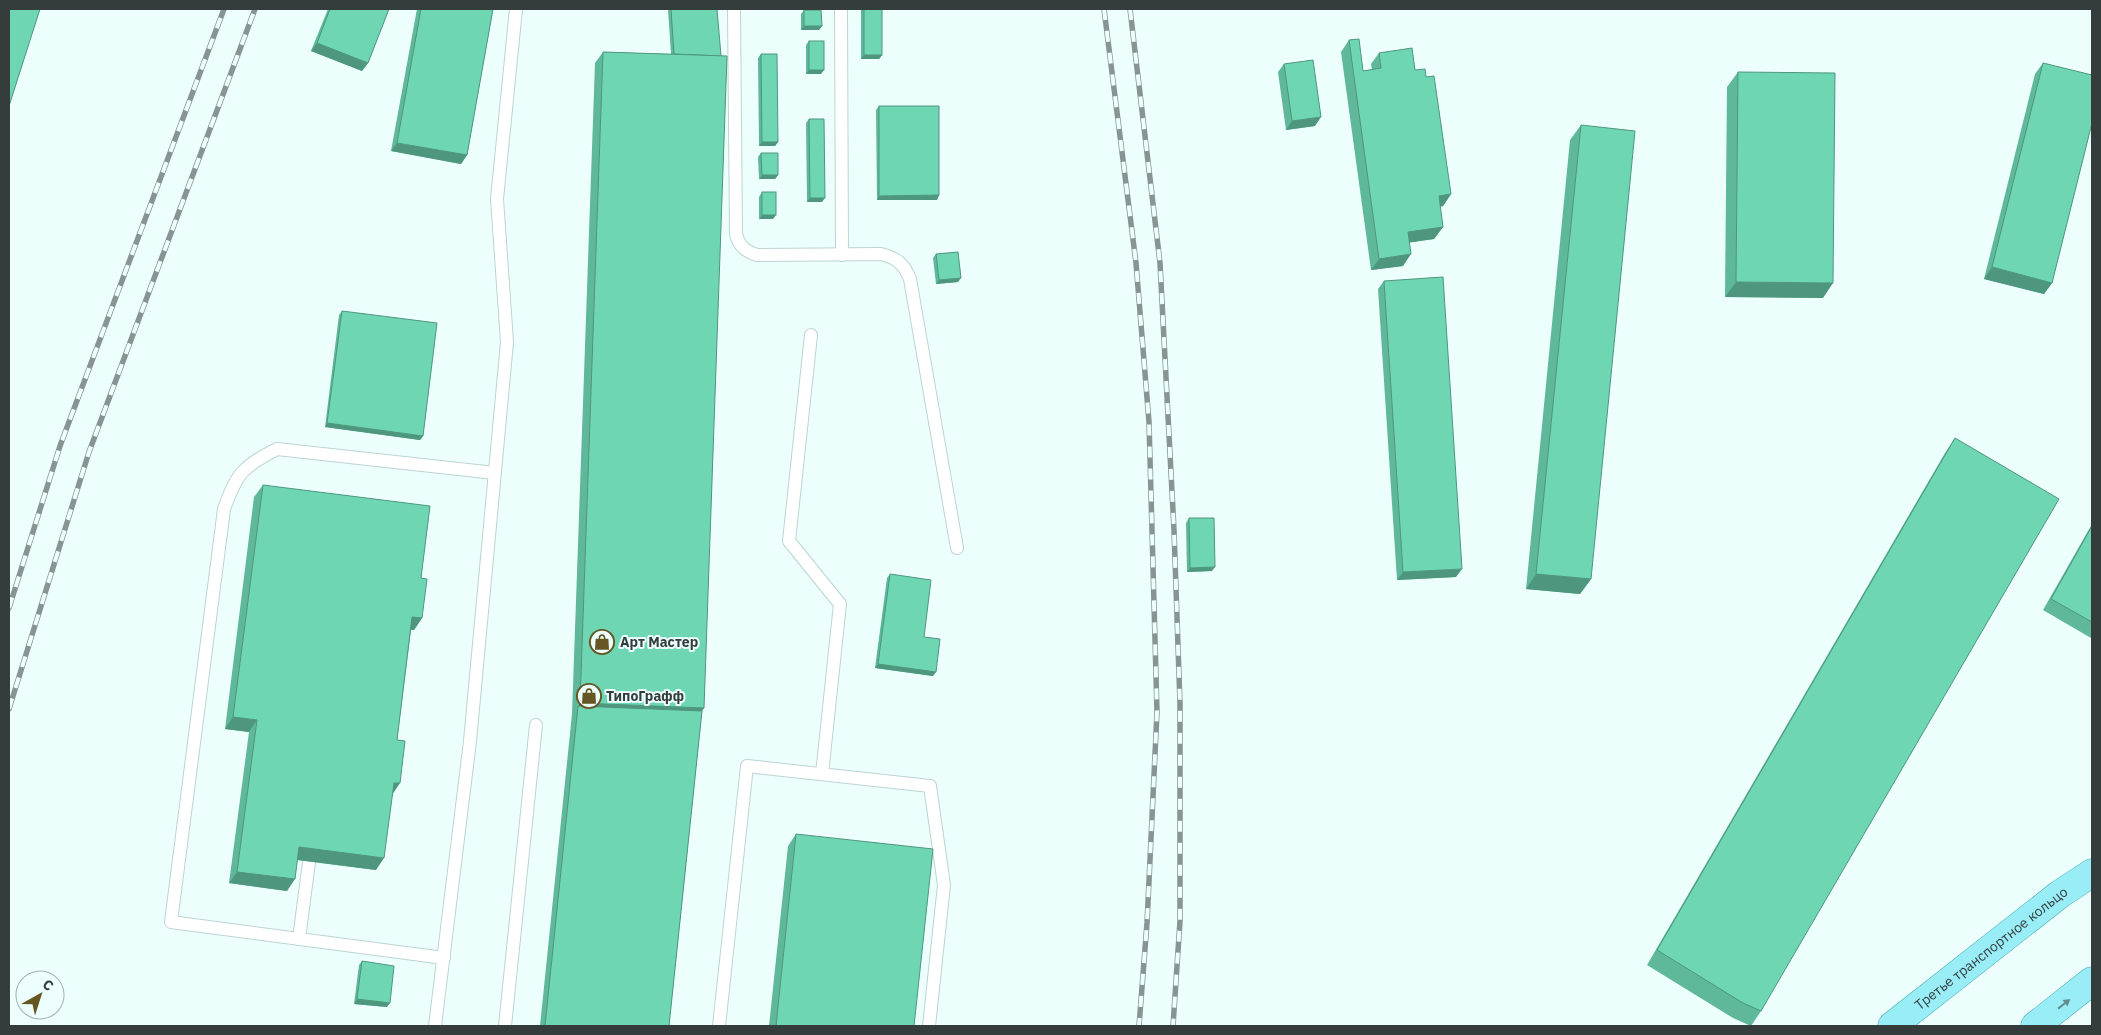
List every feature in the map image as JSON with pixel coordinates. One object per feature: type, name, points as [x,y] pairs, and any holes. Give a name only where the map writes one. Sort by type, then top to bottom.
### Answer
[{"type":"main road","name":"Третье транспортное кольцо","points":[[1892,1026],[2060,894],[2092,873]]},
{"type":"main road","points":[[2035,1026],[2092,981]]},
{"type":"lane","points":[[435,1026],[470,741],[507,342],[498,199],[516,9]]},
{"type":"lane","points":[[734,9],[736,234],[738,242],[743,249],[757,255],[882,254],[900,262],[910,279],[957,548]]},
{"type":"lane","points":[[841,9],[842,254]]},
{"type":"lane","points":[[811,335],[789,541],[840,604],[822,774]]},
{"type":"lane","points":[[444,958],[172,922],[224,509],[235,480],[254,461],[277,449],[495,473]]},
{"type":"lane","points":[[505,1026],[536,725]]},
{"type":"lane","points":[[719,1026],[747,766],[930,786],[944,885],[929,1026]]},
{"type":"lane","points":[[299,939],[309,862]]},
{"type":"building","points":[[9,9],[40,9],[9,106]]},
{"type":"building","points":[[330,9],[389,9],[368,63],[317,43]]},
{"type":"building","points":[[421,9],[493,9],[467,155],[397,143]]},
{"type":"building","points":[[671,9],[717,9],[721,56],[674,54]]},
{"type":"building","points":[[864,9],[882,9],[882,55],[864,55]]},
{"type":"building","points":[[804,10],[821,10],[822,26],[804,26]]},
{"type":"building","points":[[1359,39],[1363,71],[1381,68],[1379,53],[1412,48],[1415,70],[1425,69],[1426,77],[1434,76],[1451,194],[1439,196],[1443,227],[1408,232],[1411,254],[1379,259],[1349,40]]},
{"type":"building","points":[[809,41],[824,41],[824,70],[809,70]]},
{"type":"building","points":[[603,52],[727,56],[704,708],[580,703]]},
{"type":"building","points":[[761,54],[777,54],[778,142],[762,142]]},
{"type":"building","points":[[1313,60],[1321,117],[1292,121],[1284,64]]},
{"type":"building","points":[[2043,63],[2092,75],[2092,123],[2052,283],[1992,267]]},
{"type":"building","points":[[1738,72],[1835,73],[1833,283],[1736,282]]},
{"type":"building","points":[[879,106],[939,106],[939,195],[879,196]]},
{"type":"building","points":[[809,119],[824,119],[825,198],[810,198]]},
{"type":"building","points":[[1581,125],[1635,131],[1591,579],[1536,574]]},
{"type":"building","points":[[761,153],[778,153],[778,175],[762,175]]},
{"type":"building","points":[[762,192],[776,192],[776,215],[762,215]]},
{"type":"building","points":[[958,252],[961,278],[939,280],[936,254]]},
{"type":"building","points":[[1443,277],[1462,569],[1403,572],[1384,281]]},
{"type":"building","points":[[342,311],[437,323],[423,436],[327,423]]},
{"type":"building","points":[[1955,438],[2059,499],[1761,1011],[1743,1003],[1657,950]]},
{"type":"building","points":[[263,485],[430,506],[421,578],[427,579],[422,618],[412,617],[397,740],[405,741],[400,783],[394,783],[384,858],[299,847],[295,879],[237,872],[257,720],[233,717]]},
{"type":"building","points":[[1189,518],[1214,518],[1215,567],[1190,568]]},
{"type":"building","points":[[2092,526],[2092,622],[2051,599]]},
{"type":"building","points":[[890,574],[931,580],[924,637],[940,639],[936,672],[878,664]]},
{"type":"building","points":[[578,706],[702,711],[669,1026],[545,1026]]},
{"type":"building","points":[[796,834],[933,849],[914,1026],[776,1026]]},
{"type":"building","points":[[362,961],[394,966],[390,1003],[357,999]]},
{"type":"railway","points":[[9,608],[60,446],[224,9]]},
{"type":"railway","points":[[9,709],[89,452],[255,9]]},
{"type":"railway","points":[[1104,9],[1136,263],[1149,422],[1157,712],[1147,923],[1139,1026]]},
{"type":"railway","points":[[1130,9],[1160,263],[1174,530],[1180,704],[1180,921],[1173,1026]]},
{"type":"place","name":"Арт Мастер","points":[[602,642]]},
{"type":"place","name":"ТипоГрафф","points":[[589,696]]}]
